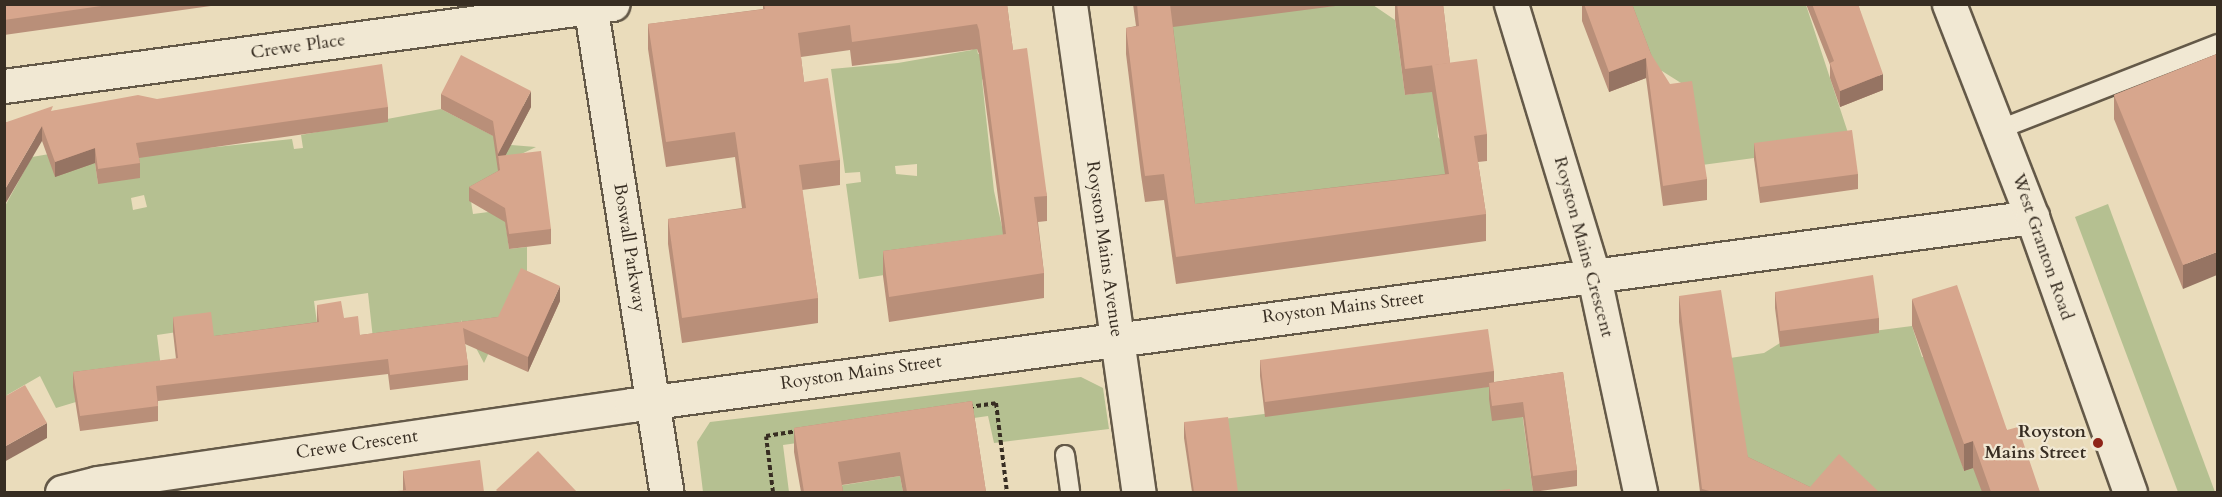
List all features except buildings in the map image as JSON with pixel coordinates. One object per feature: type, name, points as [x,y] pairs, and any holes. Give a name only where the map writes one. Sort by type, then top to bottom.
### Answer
[{"type":"street","name":"Royston Mains Avenue","points":[[1070,4],[1139,492]]},
{"type":"street","name":"Royston Mains Crescent","points":[[1511,4],[1594,277],[1641,492]]},
{"type":"street","name":"West Granton Road","points":[[1949,4],[2000,129],[2130,492]]},
{"type":"street","name":"Crewe Place","points":[[4,86],[598,5]]},
{"type":"street","name":"Boswall Parkway","points":[[598,5],[666,492]]},
{"type":"street","name":"Royston Mains Street","points":[[654,402],[1117,338],[1594,277],[2032,217]]},
{"type":"street","name":"Crewe Crescent","points":[[62,492],[97,483],[654,402]]},
{"type":"lane","points":[[2000,129],[2217,44]]},
{"type":"lane","points":[[1065,455],[1070,492]]},
{"type":"path","points":[[961,408],[996,403],[1007,492]]},
{"type":"path","points":[[773,492],[766,436],[812,429]]},
{"type":"green space","points":[[1344,5],[1373,5],[1395,20],[1405,95],[1435,91],[1438,137],[1477,193],[1199,239],[1166,22]]},
{"type":"green space","points":[[1621,5],[1806,5],[1852,145],[1702,165],[1689,88],[1662,71],[1651,75]]},
{"type":"green space","points":[[976,44],[978,54],[1008,50],[982,80],[994,191],[1002,227],[1032,222],[1036,251],[859,279],[846,184],[861,182],[860,172],[845,173],[831,69],[898,63],[972,50]],"holes":[[[917,164],[917,176],[896,174],[895,166]]]},
{"type":"green space","points":[[441,109],[511,145],[536,147],[498,165],[501,189],[471,201],[473,214],[504,210],[509,249],[527,247],[527,285],[521,283],[484,363],[461,320],[462,337],[374,348],[368,293],[314,301],[319,337],[214,351],[211,327],[157,335],[162,376],[56,408],[40,376],[7,395],[5,412],[5,206],[32,157],[61,152],[84,165],[95,163],[98,184],[123,157],[292,139],[294,149],[303,148],[301,135]],"holes":[[[144,195],[147,207],[133,210],[131,198]]]},
{"type":"green space","points":[[2108,204],[2215,492],[2178,492],[2075,217]]},
{"type":"green space","points":[[1912,326],[1922,357],[1930,355],[1964,471],[1975,467],[1983,492],[1828,492],[1744,482],[1730,358],[1764,353],[1780,343]]},
{"type":"green space","points":[[1081,377],[1103,388],[1109,429],[994,443],[988,416],[783,445],[789,492],[703,492],[697,442],[710,422]]},
{"type":"green space","points":[[1518,383],[1533,492],[1236,492],[1223,419]]},
{"type":"green space","points":[[900,476],[903,492],[839,492],[838,486]]},
{"type":"place","name":"Royston Mains Street","points":[[2098,443]]}]
